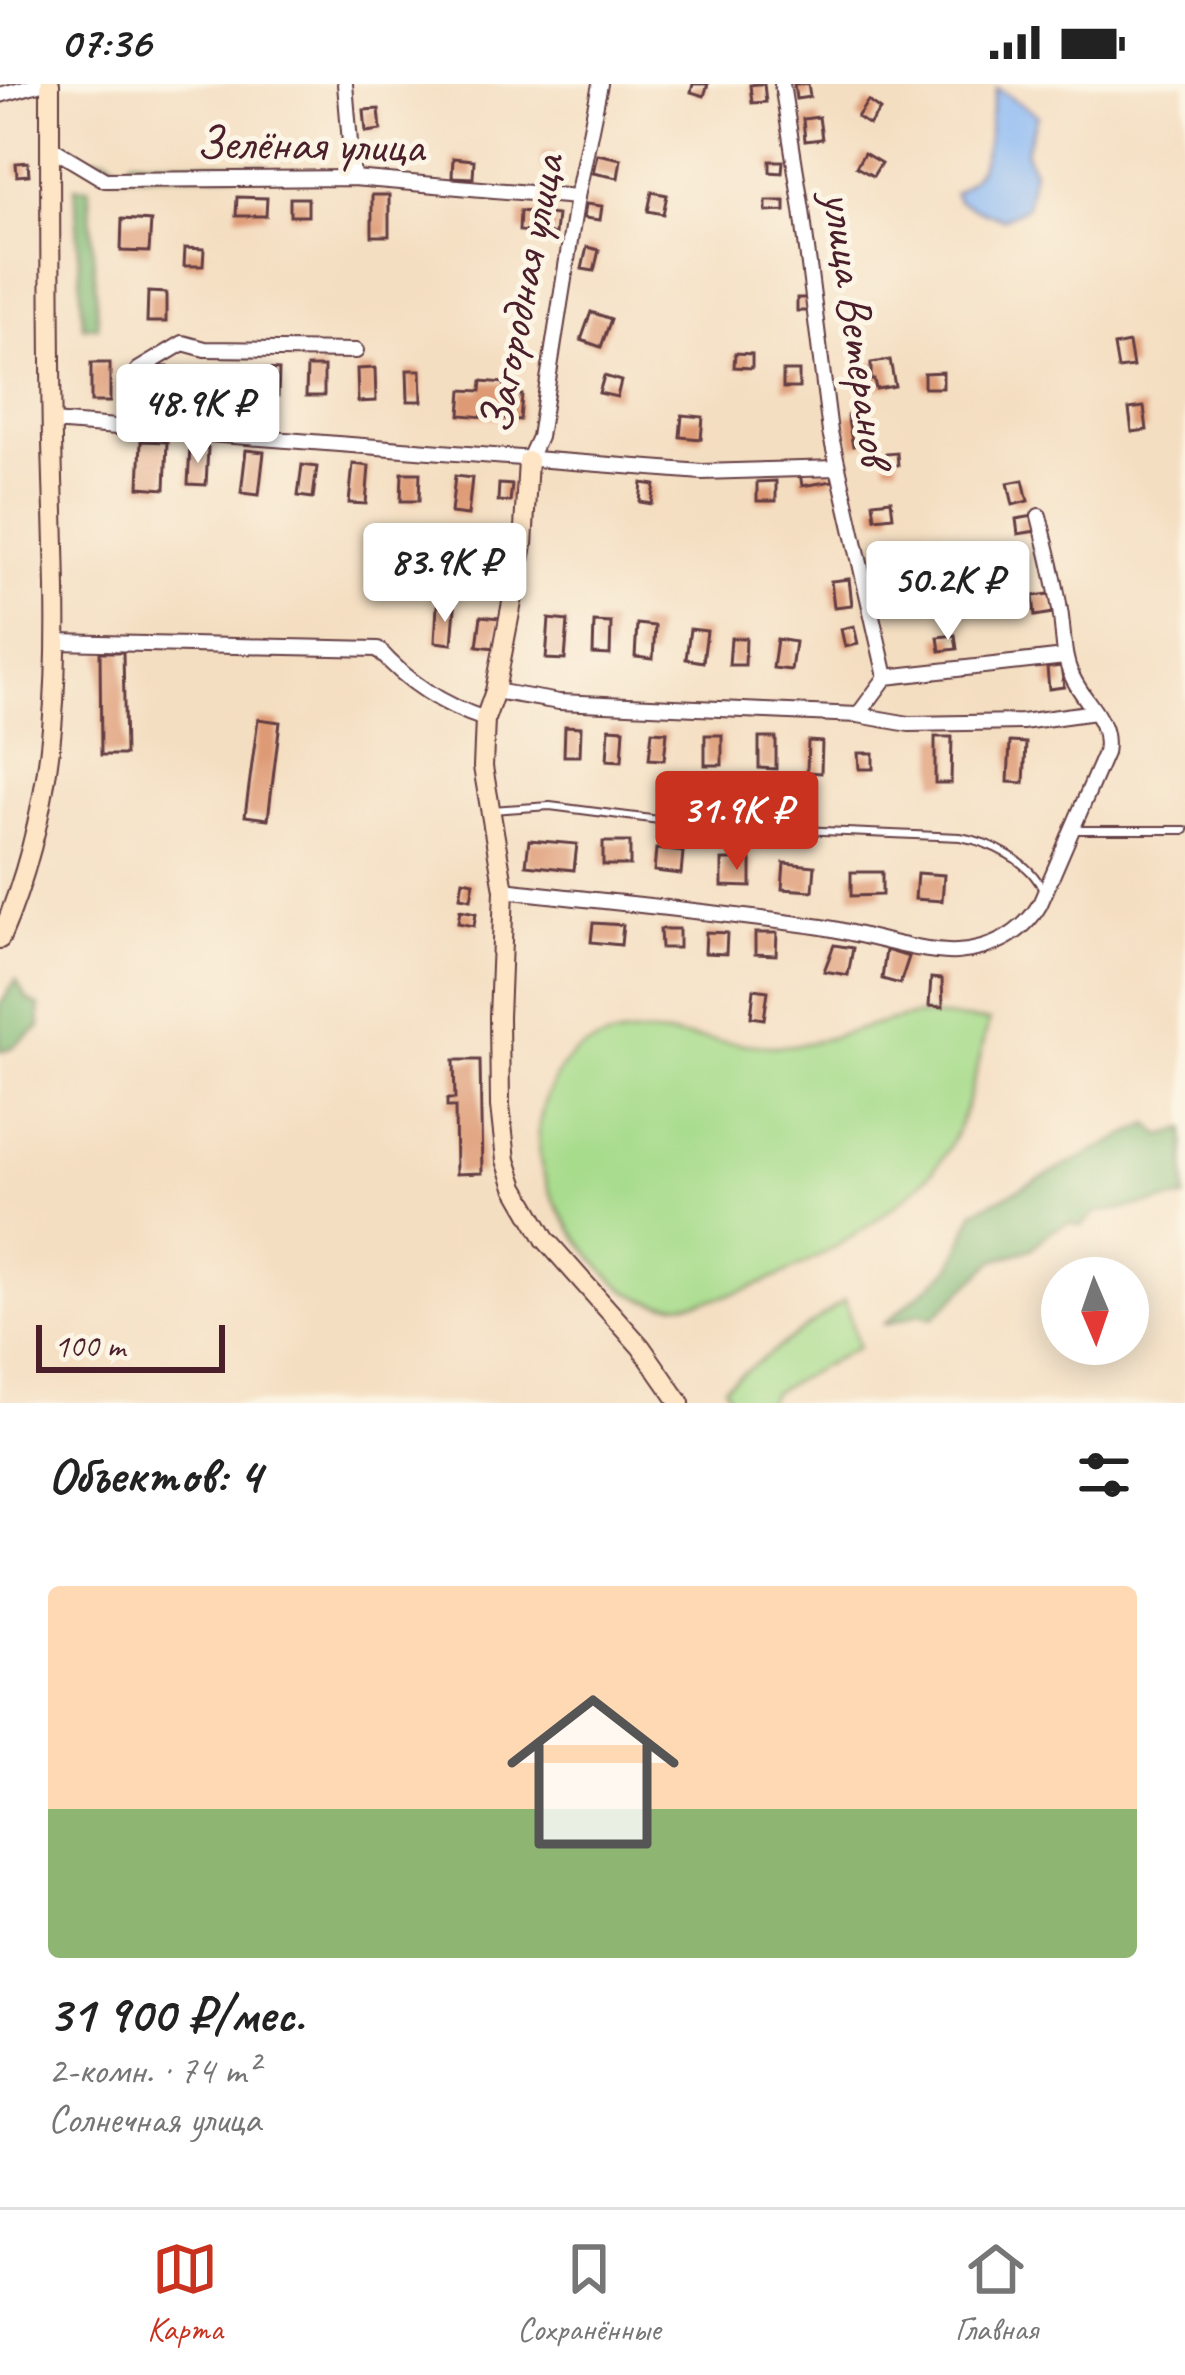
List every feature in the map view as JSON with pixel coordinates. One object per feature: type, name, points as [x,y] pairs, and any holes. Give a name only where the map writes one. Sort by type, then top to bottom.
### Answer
[{"type":"street","points":[[0,94],[38,84]]},
{"type":"street","points":[[0,939],[37,836],[49,778],[56,642],[50,84]]},
{"type":"street","points":[[345,84],[353,178]]},
{"type":"street","name":"Загородная улица","points":[[600,84],[539,437],[528,460],[524,545],[495,691],[485,719],[483,767],[504,890],[499,1017],[502,1134],[514,1187],[545,1239],[641,1347],[680,1403]]},
{"type":"street","name":"улица Ветеранов","points":[[782,84],[837,468],[886,677]]},
{"type":"street","name":"Зелёная улица","points":[[50,146],[105,180],[353,178],[577,197]]},
{"type":"street","points":[[127,425],[138,370],[183,344],[205,349],[356,351]]},
{"type":"street","points":[[52,422],[702,472],[837,468]]},
{"type":"street","points":[[504,890],[824,927],[939,952],[993,945],[1034,916],[1105,753],[1104,724],[1072,678],[1065,657],[1056,585],[1039,516]]},
{"type":"street","points":[[56,642],[378,649],[422,690],[485,719]]},
{"type":"street","points":[[858,715],[886,677],[1065,657]]},
{"type":"street","points":[[495,691],[559,702],[858,715],[909,724],[1022,722],[1095,712]]},
{"type":"lane","points":[[489,810],[550,806],[706,826],[960,837],[997,848],[1029,870],[1043,891]]},
{"type":"lane","points":[[1072,830],[1185,830]]},
{"type":"green space","points":[[90,158],[107,158],[123,168],[132,159],[264,165],[260,174],[114,175],[87,164]]},
{"type":"green space","points":[[75,187],[89,188],[98,326],[83,327]]},
{"type":"green space","points":[[16,981],[28,1000],[39,1006],[40,1027],[0,1051],[0,1005]]},
{"type":"green space","points":[[919,1015],[989,1021],[955,1136],[926,1178],[894,1207],[808,1262],[716,1298],[675,1304],[641,1298],[604,1271],[560,1212],[543,1172],[539,1129],[552,1084],[567,1060],[580,1050],[603,1040],[652,1034],[796,1045]]},
{"type":"green space","points":[[1149,1124],[1161,1136],[1185,1129],[1185,1199],[1096,1212],[1082,1226],[1069,1223],[1052,1230],[1031,1249],[994,1261],[933,1318],[920,1314],[883,1325],[951,1267],[975,1211]]},
{"type":"green space","points":[[845,1300],[858,1347],[772,1393],[767,1403],[733,1403],[724,1386]]},
{"type":"water","points":[[997,88],[1038,115],[1025,151],[1033,170],[1026,207],[1002,219],[958,201],[954,193],[983,159]]},
{"type":"building","points":[[693,84],[708,84],[704,96],[691,92]]},
{"type":"building","points":[[764,84],[766,102],[752,103],[750,85]]},
{"type":"building","points":[[794,84],[808,84],[810,97],[796,99]]},
{"type":"building","points":[[868,101],[880,110],[869,125],[857,117]]},
{"type":"building","points":[[379,109],[381,130],[366,132],[364,110]]},
{"type":"building","points":[[819,117],[822,139],[805,141],[803,119]]},
{"type":"building","points":[[541,152],[555,152],[556,169],[541,169]]},
{"type":"building","points":[[864,153],[881,163],[873,176],[856,167]]},
{"type":"building","points":[[597,154],[621,159],[618,178],[593,173]]},
{"type":"building","points":[[453,158],[474,160],[473,178],[452,177]]},
{"type":"building","points":[[770,161],[783,161],[782,173],[770,172]]},
{"type":"building","points":[[28,162],[29,175],[17,176],[16,163]]},
{"type":"building","points":[[652,192],[667,195],[663,214],[648,211]]},
{"type":"building","points":[[372,195],[389,195],[389,236],[372,236]]},
{"type":"building","points":[[237,197],[267,198],[266,216],[236,216]]},
{"type":"building","points":[[290,198],[308,198],[308,216],[290,216]]},
{"type":"building","points":[[766,201],[785,201],[785,211],[766,212]]},
{"type":"building","points":[[586,204],[602,206],[600,220],[584,218]]},
{"type":"building","points":[[520,211],[557,215],[555,234],[519,231]]},
{"type":"building","points":[[122,219],[151,221],[149,252],[121,251]]},
{"type":"building","points":[[587,247],[599,250],[594,271],[582,269]]},
{"type":"building","points":[[185,248],[204,249],[203,266],[184,266]]},
{"type":"building","points":[[148,292],[166,293],[166,322],[147,322]]},
{"type":"building","points":[[797,298],[810,298],[810,311],[797,311]]},
{"type":"building","points":[[591,312],[611,319],[601,347],[581,340]]},
{"type":"building","points":[[1129,343],[1133,367],[1118,369],[1114,346]]},
{"type":"building","points":[[735,353],[752,354],[752,368],[734,367]]},
{"type":"building","points":[[890,360],[895,386],[876,389],[871,363]]},
{"type":"building","points":[[91,363],[110,363],[110,402],[91,402]]},
{"type":"building","points":[[147,367],[168,367],[167,400],[146,399]]},
{"type":"building","points":[[307,367],[324,367],[324,396],[306,396]]},
{"type":"building","points":[[221,368],[238,369],[236,395],[220,394]]},
{"type":"building","points":[[375,368],[376,401],[358,402],[357,369]]},
{"type":"building","points":[[262,369],[279,370],[278,396],[261,395]]},
{"type":"building","points":[[407,370],[421,370],[422,401],[408,401]]},
{"type":"building","points":[[783,371],[799,371],[799,388],[783,388]]},
{"type":"building","points":[[943,372],[943,388],[924,388],[924,373]]},
{"type":"building","points":[[604,376],[621,381],[617,397],[599,393]]},
{"type":"building","points":[[482,381],[505,383],[504,394],[522,395],[520,420],[460,415],[462,390],[481,391]]},
{"type":"building","points":[[1144,407],[1147,430],[1132,432],[1129,409]]},
{"type":"building","points":[[860,413],[866,443],[853,446],[847,416]]},
{"type":"building","points":[[682,415],[703,417],[701,439],[680,437]]},
{"type":"building","points":[[141,441],[167,442],[165,489],[139,487]]},
{"type":"building","points":[[190,447],[208,448],[206,485],[188,484]]},
{"type":"building","points":[[246,450],[264,452],[259,495],[241,493]]},
{"type":"building","points":[[897,453],[898,465],[886,466],[885,454]]},
{"type":"building","points":[[353,464],[369,466],[366,504],[349,503]]},
{"type":"building","points":[[302,465],[317,467],[313,498],[298,496]]},
{"type":"building","points":[[831,469],[833,481],[802,486],[800,473]]},
{"type":"building","points":[[402,473],[420,473],[419,501],[401,501]]},
{"type":"building","points":[[455,476],[472,478],[468,515],[451,513]]},
{"type":"building","points":[[1023,480],[1028,501],[1013,505],[1008,483]]},
{"type":"building","points":[[776,481],[776,501],[757,501],[757,482]]},
{"type":"building","points":[[642,483],[655,485],[652,504],[640,502]]},
{"type":"building","points":[[499,484],[512,485],[510,502],[498,501]]},
{"type":"building","points":[[891,500],[893,516],[875,518],[873,502]]},
{"type":"building","points":[[1034,516],[1036,531],[1018,534],[1016,519]]},
{"type":"building","points":[[902,559],[905,581],[886,583],[883,561]]},
{"type":"building","points":[[849,579],[852,605],[834,607],[831,581]]},
{"type":"building","points":[[1050,594],[1053,613],[1035,616],[1033,596]]},
{"type":"building","points":[[437,606],[455,608],[452,644],[435,642]]},
{"type":"building","points":[[481,616],[500,618],[496,648],[477,646]]},
{"type":"building","points":[[549,619],[568,621],[565,660],[546,659]]},
{"type":"building","points":[[594,622],[611,623],[610,655],[593,654]]},
{"type":"building","points":[[637,624],[655,626],[653,659],[635,657]]},
{"type":"building","points":[[854,626],[858,644],[845,647],[841,629]]},
{"type":"building","points":[[690,629],[707,631],[703,662],[686,659]]},
{"type":"building","points":[[955,635],[957,649],[940,651],[938,637]]},
{"type":"building","points":[[731,638],[746,638],[745,665],[729,665]]},
{"type":"building","points":[[777,639],[795,642],[791,670],[773,668]]},
{"type":"building","points":[[100,652],[123,652],[125,755],[101,755]]},
{"type":"building","points":[[1061,666],[1064,687],[1049,689],[1047,668]]},
{"type":"building","points":[[258,719],[280,722],[268,819],[245,816]]},
{"type":"building","points":[[565,726],[581,727],[580,756],[564,756]]},
{"type":"building","points":[[609,728],[624,729],[622,761],[607,760]]},
{"type":"building","points":[[652,731],[667,732],[664,760],[649,759]]},
{"type":"building","points":[[705,735],[722,735],[722,765],[705,765]]},
{"type":"building","points":[[935,737],[952,737],[951,783],[935,783]]},
{"type":"building","points":[[759,738],[776,738],[776,769],[759,768]]},
{"type":"building","points":[[808,741],[822,742],[821,773],[807,772]]},
{"type":"building","points":[[1010,742],[1026,743],[1024,783],[1008,782]]},
{"type":"building","points":[[858,753],[873,753],[873,769],[859,769]]},
{"type":"building","points":[[529,840],[577,844],[574,870],[526,865]]},
{"type":"building","points":[[603,842],[630,842],[630,865],[603,865]]},
{"type":"building","points":[[656,849],[683,852],[681,874],[654,871]]},
{"type":"building","points":[[722,860],[751,860],[751,887],[722,886]]},
{"type":"building","points":[[784,863],[815,866],[813,891],[782,889]]},
{"type":"building","points":[[851,872],[882,872],[882,895],[851,896]]},
{"type":"building","points":[[917,873],[944,875],[942,901],[915,899]]},
{"type":"building","points":[[463,880],[474,882],[471,899],[460,897]]},
{"type":"building","points":[[460,910],[476,913],[474,926],[458,923]]},
{"type":"building","points":[[593,923],[623,925],[621,945],[591,942]]},
{"type":"building","points":[[660,929],[679,929],[679,948],[661,948]]},
{"type":"building","points":[[706,932],[727,933],[726,954],[705,953]]},
{"type":"building","points":[[755,933],[777,933],[776,955],[755,954]]},
{"type":"building","points":[[834,945],[853,948],[848,975],[824,971]]},
{"type":"building","points":[[886,950],[909,957],[900,984],[882,979]]},
{"type":"building","points":[[931,978],[942,979],[943,1007],[929,1006]]},
{"type":"building","points":[[754,989],[768,991],[764,1019],[751,1017]]},
{"type":"building","points":[[454,1060],[480,1060],[482,1173],[456,1174],[455,1107],[447,1107],[447,1099],[455,1099]]}]
